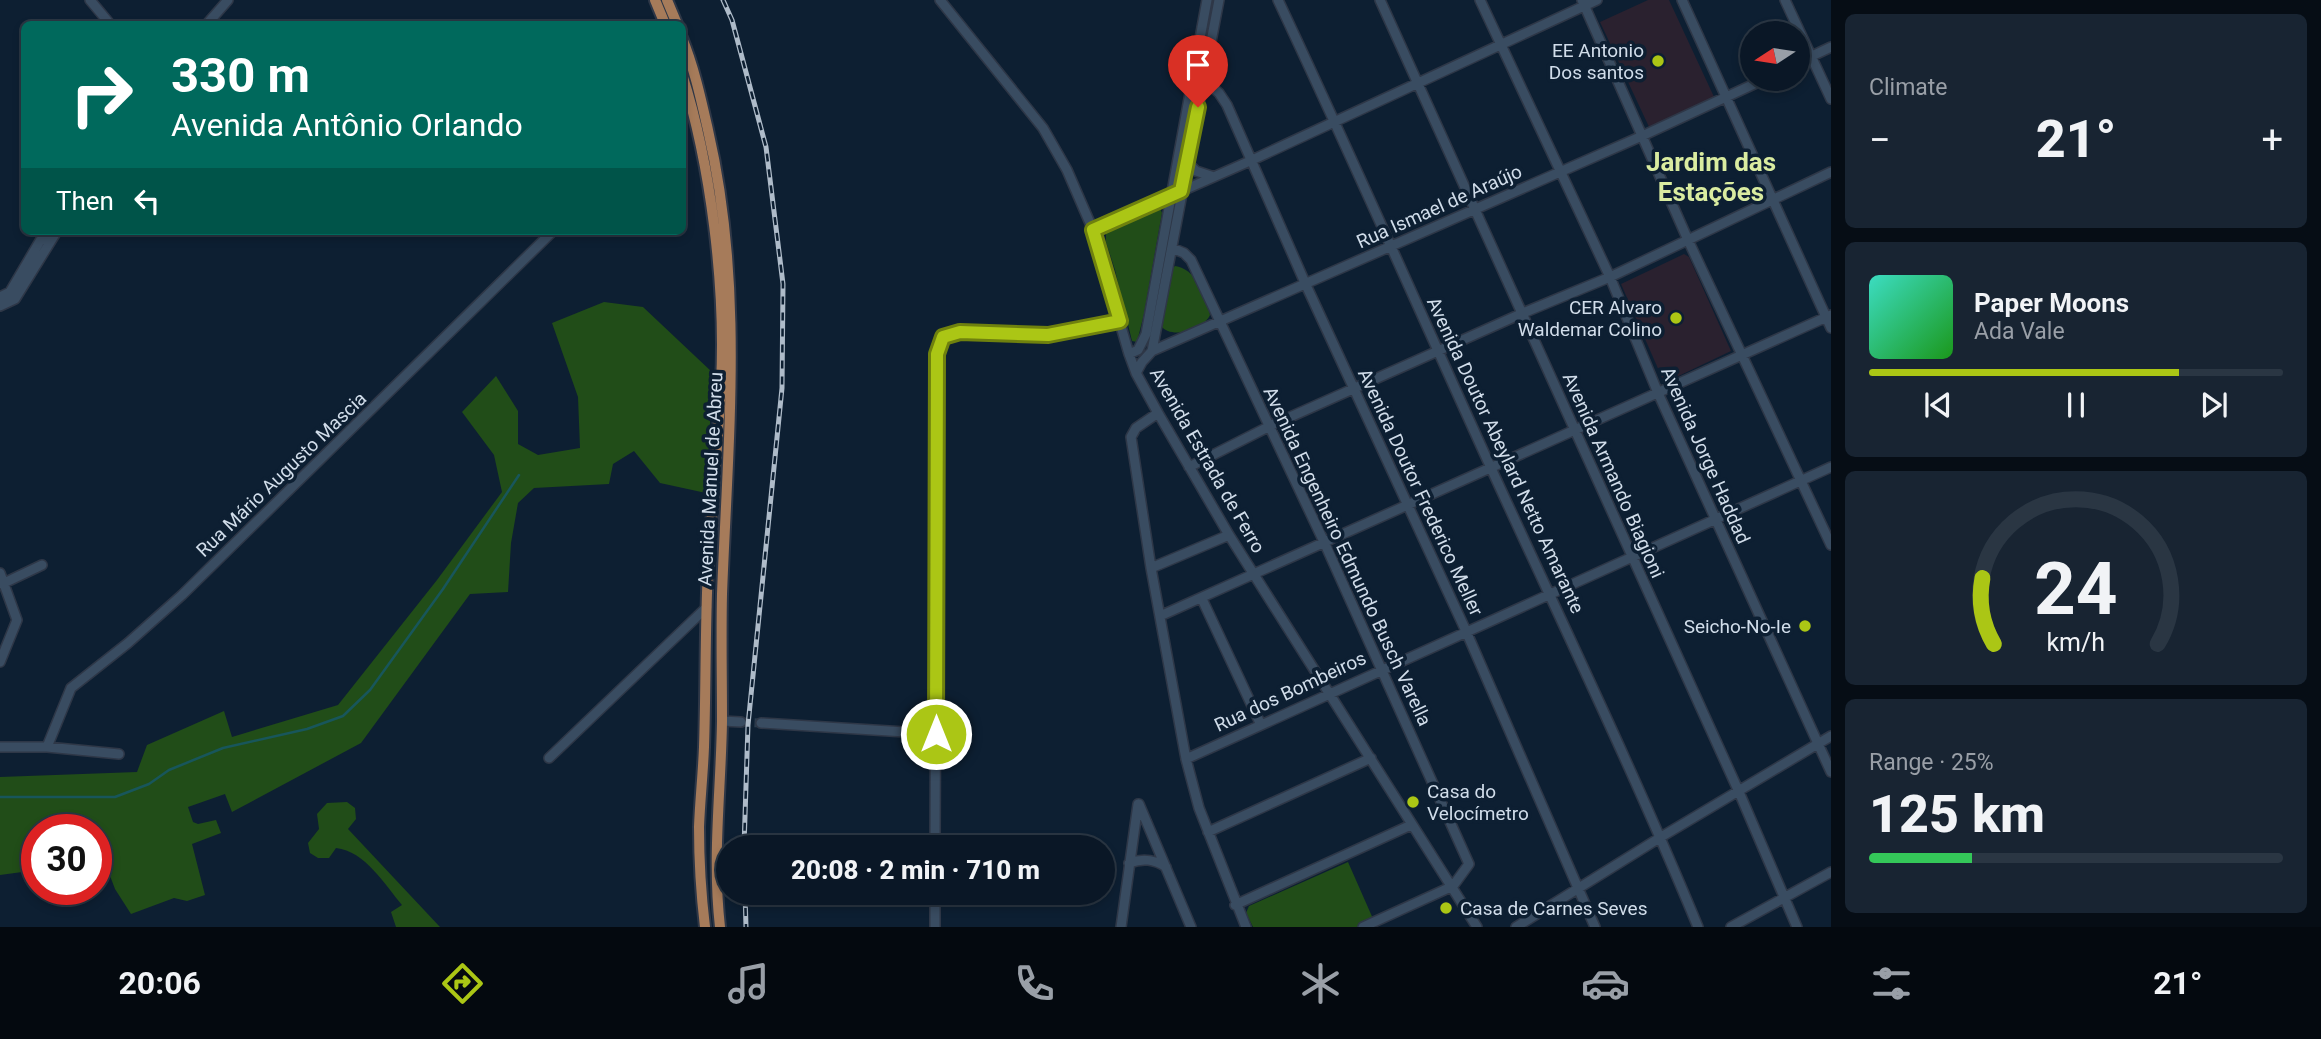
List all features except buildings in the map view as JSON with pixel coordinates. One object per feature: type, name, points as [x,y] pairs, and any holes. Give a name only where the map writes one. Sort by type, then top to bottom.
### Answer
[{"type":"main road","points":[[655,0],[664,21]]},
{"type":"main road","points":[[667,0],[676,21]]},
{"type":"main road","name":"Avenida Manuel de Abreu","points":[[686,51],[702,101],[715,158],[726,229],[731,290],[732,380],[722,595],[722,721],[715,859],[720,927]]},
{"type":"main road","name":"Avenida Manuel de Abreu","points":[[686,99],[707,181],[716,249],[720,319],[721,381],[707,607],[699,826],[705,927]]},
{"type":"street","points":[[90,0],[108,21]]},
{"type":"street","points":[[210,21],[228,0]]},
{"type":"street","name":"Avenida Estrada de Ferro","points":[[940,0],[1043,128],[1067,170],[1093,230],[1129,354],[1157,413],[1229,536],[1477,927]]},
{"type":"street","points":[[1129,354],[1138,350],[1146,334],[1207,0]]},
{"type":"street","points":[[1136,373],[1152,351],[1219,0]]},
{"type":"street","name":"Avenida Doutor Abeylard Netto Amarante","points":[[1278,0],[1551,594],[1661,837],[1698,927]]},
{"type":"street","name":"Avenida Armando Biagioni","points":[[1380,0],[1739,792],[1797,927]]},
{"type":"street","name":"Avenida Jorge Haddad","points":[[1480,0],[1610,277],[1658,393],[1831,772]]},
{"type":"street","points":[[1093,230],[1500,47],[1583,3],[1597,0]]},
{"type":"street","points":[[1682,0],[1828,316],[1831,328]]},
{"type":"street","points":[[1786,0],[1831,99]]},
{"type":"street","points":[[1583,3],[1688,240],[1831,545]]},
{"type":"street","points":[[1812,56],[1831,47]]},
{"type":"street","name":"Avenida Doutor Frederico Meller","points":[[1204,80],[1223,98],[1466,631],[1595,927]]},
{"type":"street","name":"Rua Ismael de Araújo","points":[[1152,351],[1221,323],[1740,91]]},
{"type":"street","points":[[1187,162],[1196,171],[1214,177]]},
{"type":"street","points":[[1189,467],[1270,426],[1610,277],[1831,172]]},
{"type":"street","points":[[0,297],[9,292],[40,242],[50,235]]},
{"type":"street","points":[[0,306],[15,299],[54,235]]},
{"type":"street","name":"Rua Mário Augusto Mascia","points":[[47,747],[71,688],[128,643],[182,595],[549,235]]},
{"type":"street","name":"Avenida Engenheiro Edmundo Busch Varella","points":[[1172,248],[1184,253],[1191,260],[1325,544],[1469,864],[1453,886]]},
{"type":"street","points":[[1160,616],[1828,316]]},
{"type":"street","points":[[935,835],[937,354],[943,337],[960,332],[1048,335],[1120,321]]},
{"type":"street","points":[[1157,413],[1136,428],[1131,438],[1151,568],[1186,758],[1199,808],[1235,905],[1246,927]]},
{"type":"street","name":"Rua dos Bombeiros","points":[[1186,758],[1831,467]]},
{"type":"street","points":[[1151,568],[1229,536]]},
{"type":"street","points":[[2,584],[42,565]]},
{"type":"street","points":[[0,573],[17,620],[0,662]]},
{"type":"street","points":[[1202,598],[1261,725]]},
{"type":"street","points":[[549,758],[707,607]]},
{"type":"street","points":[[722,721],[741,722]]},
{"type":"street","points":[[761,723],[936,734]]},
{"type":"street","points":[[1516,927],[1831,736]]},
{"type":"street","points":[[0,747],[47,747],[119,754]]},
{"type":"street","points":[[1208,832],[1371,758]]},
{"type":"street","points":[[1121,927],[1139,804],[1191,927]]},
{"type":"street","points":[[1235,905],[1411,825]]},
{"type":"street","points":[[1129,863],[1152,860],[1166,867]]},
{"type":"street","points":[[1731,927],[1831,872]]},
{"type":"street","points":[[1363,927],[1453,886]]},
{"type":"street","points":[[935,905],[935,927]]},
{"type":"shaded area","name":"EE Antonio Dos santos","points":[[1648,0],[1669,0],[1715,99],[1650,129],[1600,22]]},
{"type":"shaded area","name":"CER Alvaro Waldemar Colino","points":[[1684,254],[1689,257],[1731,351],[1666,382],[1621,284]]},
{"type":"green space","points":[[1160,208],[1162,213],[1137,342],[1132,341],[1106,242],[1106,233]]},
{"type":"green space","points":[[1175,266],[1188,272],[1199,284],[1210,315],[1201,325],[1180,332],[1172,332],[1161,326],[1172,269]]},
{"type":"green space","points":[[604,302],[643,307],[713,373],[706,493],[660,483],[634,451],[613,464],[609,484],[534,488],[518,503],[511,543],[508,592],[470,594],[361,743],[232,812],[225,794],[188,807],[193,822],[198,824],[216,820],[221,833],[192,844],[205,895],[187,901],[174,898],[131,914],[112,881],[112,814],[21,814],[21,872],[0,875],[0,777],[137,772],[147,745],[224,711],[232,737],[338,705],[437,580],[502,492],[494,455],[462,412],[496,376],[518,411],[518,444],[538,455],[580,448],[578,397],[552,323]]},
{"type":"green space","points":[[347,802],[355,808],[356,819],[348,829],[440,927],[396,927],[391,912],[402,905],[365,862],[346,850],[336,848],[329,858],[318,858],[310,853],[308,843],[319,829],[317,814],[327,803]]},
{"type":"green space","points":[[1348,862],[1374,921],[1361,927],[1253,927],[1246,913],[1249,906]]},
{"type":"waterway","points":[[0,797],[115,797],[149,784],[169,770],[223,748],[307,729],[343,716],[370,690],[443,589],[519,475]]},
{"type":"tunnel","points":[[741,722],[761,723]]},
{"type":"railway","points":[[723,0],[732,20],[766,147],[783,284],[782,388],[748,725],[744,835]]},
{"type":"railway","points":[[745,905],[746,927]]},
{"type":"place","name":"EE Antonio Dos santos","points":[[1658,61]]},
{"type":"place","name":"CER Alvaro Waldemar Colino","points":[[1676,318]]},
{"type":"place","name":"Seicho-No-Ie","points":[[1805,626]]},
{"type":"place","name":"Casa do Velocímetro","points":[[1413,802]]},
{"type":"place","name":"Casa de Carnes Seves","points":[[1446,908]]},
{"type":"district","name":"Jardim das Estações","points":[[1711,177]]},
{"type":"route","points":[[936,734],[937,354],[943,337],[960,332],[1048,335],[1120,321],[1093,230],[1181,191],[1198,107]]}]
